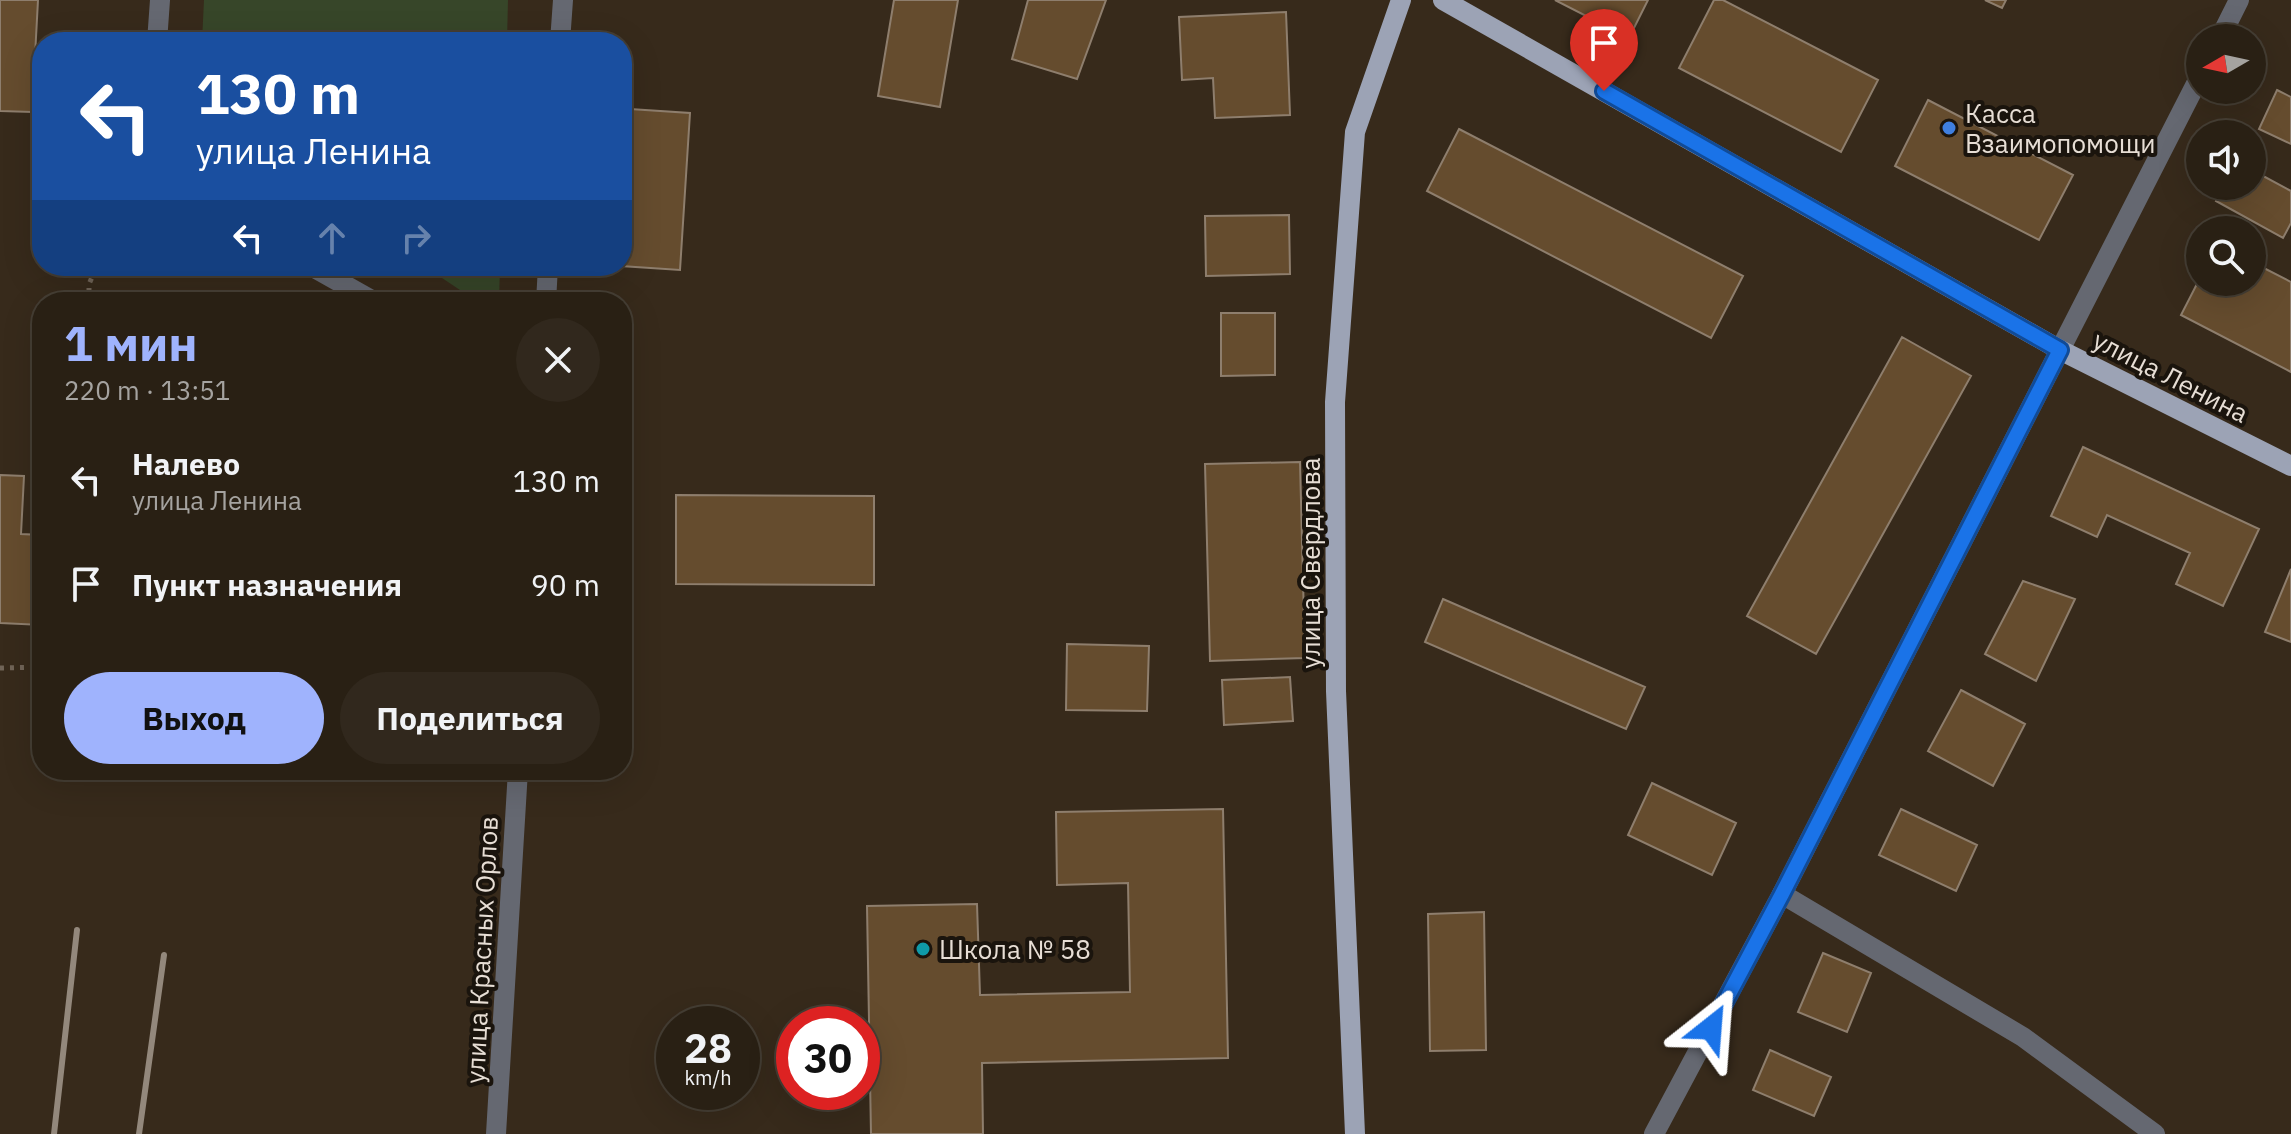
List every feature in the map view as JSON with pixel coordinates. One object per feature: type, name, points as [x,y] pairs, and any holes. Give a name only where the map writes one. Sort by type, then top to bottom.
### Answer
[{"type":"main road","name":"улица Свердлова","points":[[1355,1134],[1336,691],[1335,402],[1355,132],[1401,0]]},
{"type":"main road","name":"улица Ленина","points":[[1443,0],[2060,350],[2291,466]]},
{"type":"street","points":[[158,32],[160,0]]},
{"type":"street","points":[[561,32],[563,0]]},
{"type":"street","points":[[2227,24],[2239,0]]},
{"type":"street","points":[[1654,1134],[1782,894],[2186,103]]},
{"type":"street","points":[[329,276],[357,292]]},
{"type":"street","name":"улица Красных Орлов","points":[[496,1134],[517,780]]},
{"type":"street","points":[[1782,894],[2023,1037],[2155,1134]]},
{"type":"path","points":[[0,668],[32,668]]},
{"type":"green space","points":[[204,0],[508,0],[507,32],[202,32]]},
{"type":"green space","points":[[439,276],[500,276],[499,292],[463,292]]},
{"type":"building","points":[[0,0],[38,0],[36,32],[32,32],[32,112],[0,111]]},
{"type":"building","points":[[894,0],[958,0],[940,107],[878,96]]},
{"type":"building","points":[[1028,0],[1106,0],[1077,79],[1012,59]]},
{"type":"building","points":[[1555,0],[1648,0],[1629,38]]},
{"type":"building","points":[[1714,0],[1723,0],[1878,80],[1841,152],[1679,68]]},
{"type":"building","points":[[1985,0],[2006,0],[2002,8]]},
{"type":"building","points":[[1286,12],[1290,115],[1215,118],[1213,78],[1182,80],[1179,17]]},
{"type":"building","points":[[2277,90],[2291,97],[2291,144],[2266,132],[2266,120],[2263,120]]},
{"type":"building","points":[[1928,100],[2073,175],[2039,240],[1895,166]]},
{"type":"building","points":[[632,109],[690,113],[680,270],[632,267]]},
{"type":"building","points":[[1459,129],[1743,276],[1711,338],[1427,191]]},
{"type":"building","points":[[2266,178],[2291,191],[2291,223],[2283,238],[2266,229],[2266,216],[2243,216],[2216,201],[2266,200]]},
{"type":"building","points":[[1289,215],[1290,274],[1206,276],[1205,216]]},
{"type":"building","points":[[2266,269],[2291,282],[2291,372],[2181,315],[2191,296],[2266,296]]},
{"type":"building","points":[[1221,313],[1275,313],[1275,375],[1221,376]]},
{"type":"building","points":[[1902,337],[1971,376],[1816,654],[1747,616]]},
{"type":"building","points":[[2083,447],[2259,529],[2223,606],[2176,584],[2190,553],[2107,515],[2097,537],[2051,516]]},
{"type":"building","points":[[1300,462],[1305,658],[1210,661],[1205,464]]},
{"type":"building","points":[[0,475],[24,476],[21,534],[32,535],[32,625],[0,623]]},
{"type":"building","points":[[676,495],[874,496],[874,585],[676,584]]},
{"type":"building","points":[[2291,569],[2291,642],[2265,632]]},
{"type":"building","points":[[2023,581],[2075,599],[2036,681],[1985,654]]},
{"type":"building","points":[[1443,599],[1645,687],[1626,729],[1425,642]]},
{"type":"building","points":[[1067,644],[1149,646],[1147,711],[1066,710]]},
{"type":"building","points":[[1290,677],[1293,721],[1224,725],[1222,680]]},
{"type":"building","points":[[1961,690],[2025,724],[1993,786],[1928,751]]},
{"type":"building","points":[[1652,783],[1736,823],[1712,875],[1628,835]]},
{"type":"building","name":"Школа № 58","points":[[1223,809],[1228,1058],[982,1063],[983,1134],[871,1134],[871,1110],[880,1110],[880,1006],[869,1006],[867,906],[977,904],[980,995],[1130,992],[1128,883],[1057,885],[1056,812]]},
{"type":"building","points":[[1901,809],[1977,845],[1956,891],[1879,855]]},
{"type":"building","points":[[1484,912],[1486,1050],[1430,1051],[1428,914]]},
{"type":"building","points":[[1823,953],[1871,973],[1847,1032],[1798,1012]]},
{"type":"building","points":[[1770,1050],[1831,1077],[1814,1116],[1753,1090]]},
{"type":"railway","points":[[54,1134],[77,930]]},
{"type":"railway","points":[[139,1134],[164,955]]},
{"type":"place","name":"Касса Взаимопомощи","points":[[1949,128]]},
{"type":"place","name":"Школа № 58","points":[[923,949]]},
{"type":"route","points":[[1604,91],[2060,350],[1711,1028]]}]
